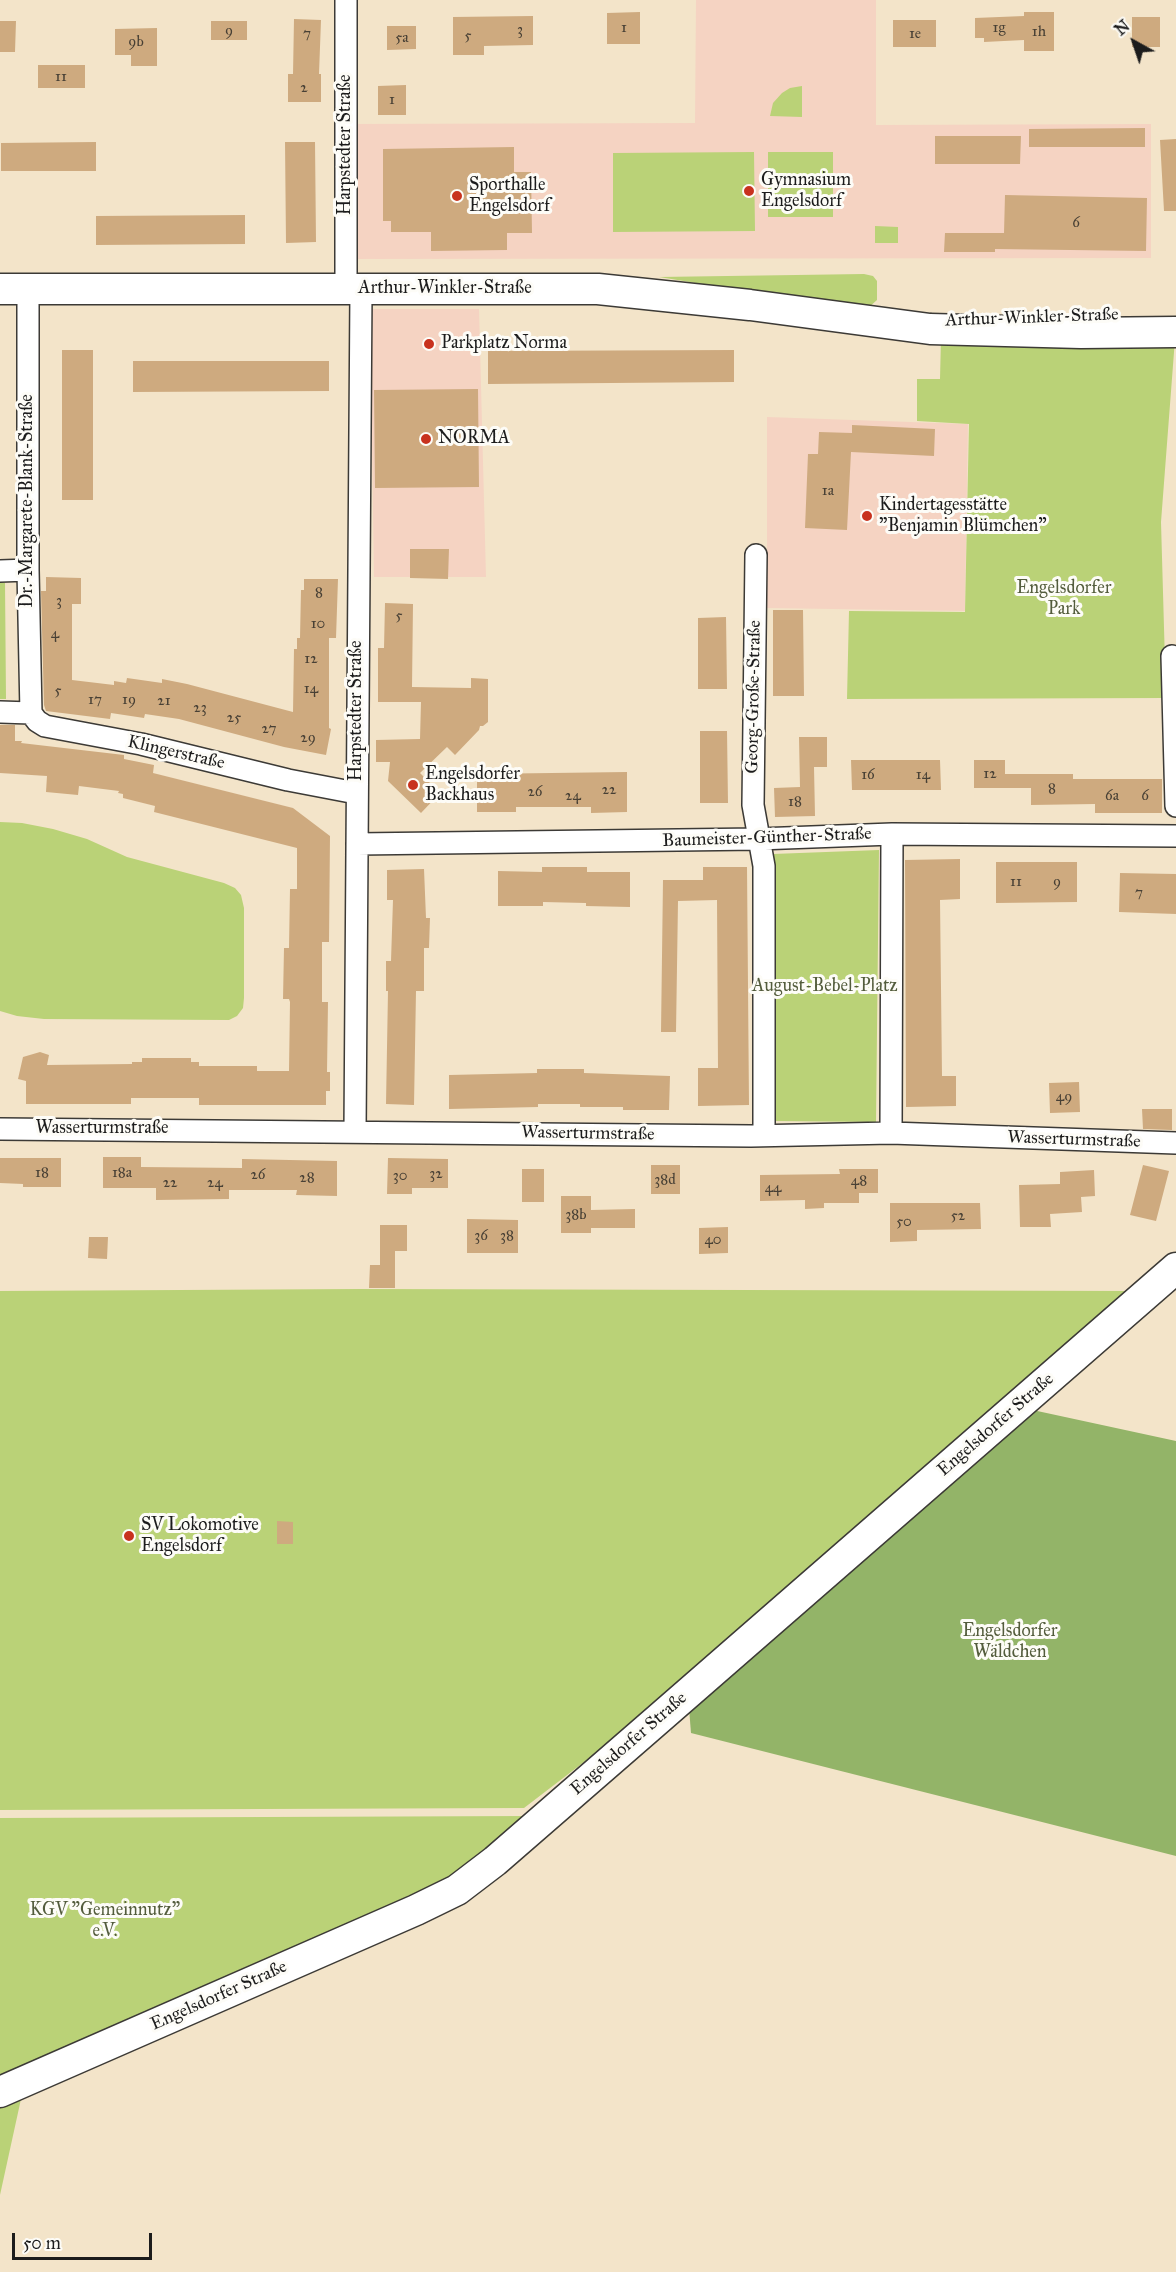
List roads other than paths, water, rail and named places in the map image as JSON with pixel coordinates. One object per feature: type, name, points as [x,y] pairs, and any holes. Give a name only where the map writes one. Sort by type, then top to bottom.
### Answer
[{"type":"main road","name":"Arthur-Winkler-Straße","points":[[14,289],[598,289],[750,305],[930,329],[1081,333],[1176,332]]},
{"type":"main road","name":"Arthur-Winkler-Straße","points":[[888,324],[1081,312],[1176,318]]},
{"type":"main road","name":"Engelsdorfer Straße","points":[[0,2092],[417,1910],[457,1890],[495,1861],[1176,1268]]},
{"type":"street","name":"Harpstedter Straße","points":[[346,0],[353,290],[357,844],[356,1131]]},
{"type":"street","name":"Dr.-Margarete-Blank-Straße","points":[[14,289],[28,570],[31,712]]},
{"type":"street","name":"Georg-Große-Straße","points":[[756,555],[753,805],[758,839]]},
{"type":"street","points":[[0,571],[28,570]]},
{"type":"street","points":[[1172,656],[1176,806]]},
{"type":"street","points":[[0,712],[31,712]]},
{"type":"street","name":"Klingerstraße","points":[[31,712],[37,721],[45,726],[141,744],[288,780],[356,793]]},
{"type":"street","points":[[891,1133],[892,834]]},
{"type":"street","name":"Baumeister-Günther-Straße","points":[[357,844],[758,839],[892,834],[1176,836]]},
{"type":"street","points":[[758,839],[764,866],[764,1135]]},
{"type":"street","name":"Wasserturmstraße","points":[[0,1129],[764,1135],[891,1133],[1176,1143]]},
{"type":"place","name":"Gymnasium Engelsdorf","points":[[749,191]]},
{"type":"place","name":"Sporthalle Engelsdorf","points":[[457,196]]},
{"type":"place","name":"Parkplatz Norma","points":[[429,344]]},
{"type":"place","name":"NORMA","points":[[426,439]]},
{"type":"place","name":"Kindertagesstätte \"Benjamin Blümchen\"","points":[[867,516]]},
{"type":"place","name":"Engelsdorfer Backhaus","points":[[413,785]]},
{"type":"place","name":"SV Lokomotive Engelsdorf","points":[[129,1536]]},
{"type":"park label","name":"Engelsdorfer Park","points":[[1064,599]]},
{"type":"park label","name":"August-Bebel-Platz","points":[[825,987]]},
{"type":"park label","name":"Engelsdorfer Wäldchen","points":[[1010,1642]]},
{"type":"park label","name":"KGV \"Gemeinnutz\" e.V.","points":[[105,1921]]}]
